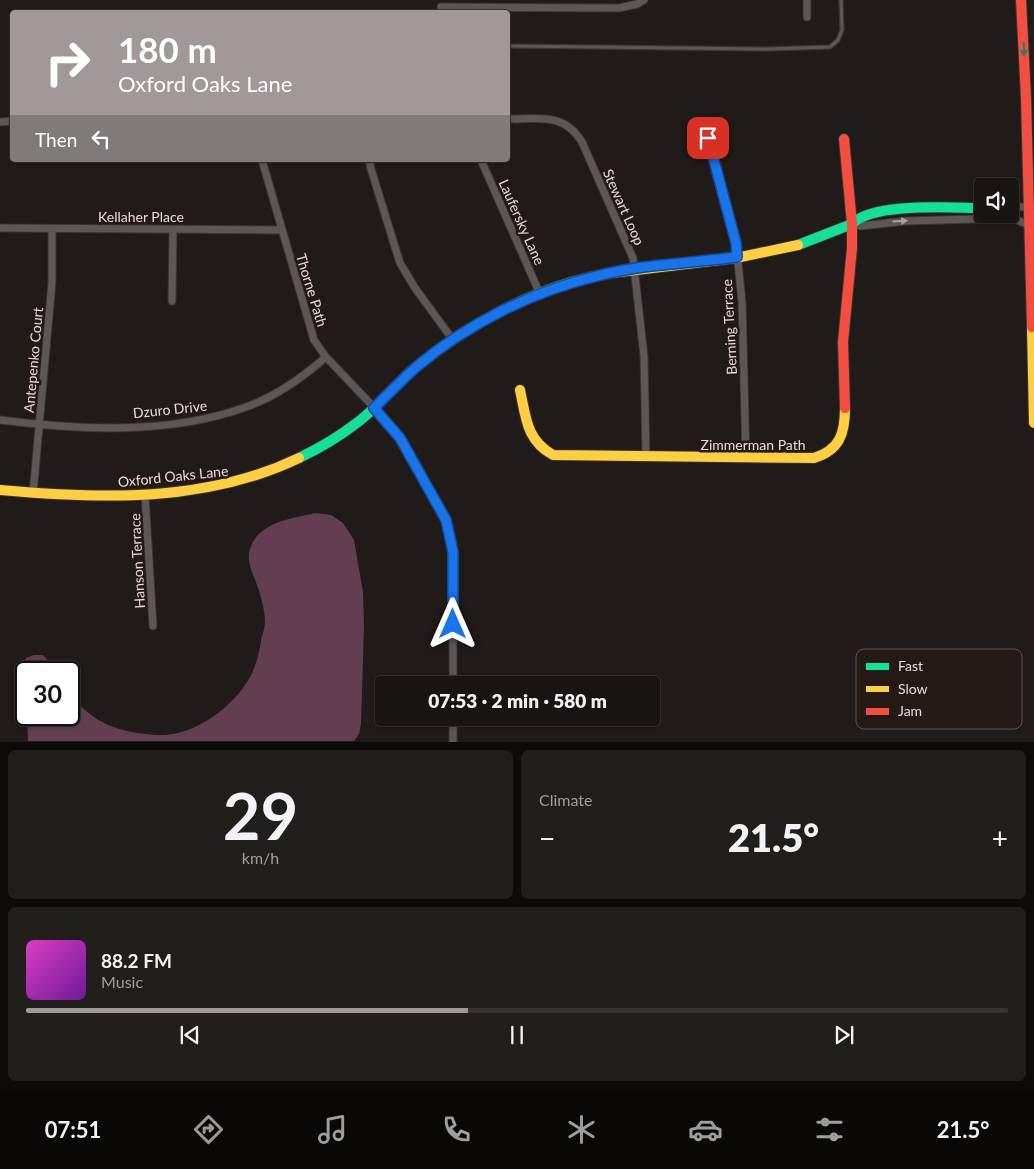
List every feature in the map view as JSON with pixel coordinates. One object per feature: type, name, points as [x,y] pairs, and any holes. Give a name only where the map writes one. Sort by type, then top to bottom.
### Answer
[{"type":"street","points":[[442,7],[495,4],[619,8],[637,4],[644,0]]},
{"type":"street","points":[[808,0],[808,17]]},
{"type":"street","points":[[1021,0],[1031,210],[1029,225],[1034,423]]},
{"type":"street","name":"Stewart Loop","points":[[510,119],[558,120],[575,131],[582,142],[633,258],[644,356],[646,457]]},
{"type":"street","name":"Berning Terrace","points":[[708,138],[736,243],[742,302],[746,458]]},
{"type":"street","name":"Zimmerman Path","points":[[520,390],[530,434],[538,446],[553,455],[814,458],[826,454],[840,442],[845,420],[843,342],[852,248],[852,224],[844,139]]},
{"type":"street","name":"Thorne Path","points":[[263,162],[314,340],[326,357],[400,438],[446,520],[453,552],[453,676]]},
{"type":"street","points":[[370,162],[400,262],[415,288],[453,340]]},
{"type":"street","name":"Laufersky Lane","points":[[481,162],[540,294]]},
{"type":"street","name":"Oxford Oaks Lane","points":[[0,490],[33,494],[145,495],[218,487],[268,473],[296,462],[324,446],[354,425],[415,368],[453,340],[492,316],[540,294],[590,278],[634,269],[737,257],[788,248],[852,224],[858,218],[867,214],[884,211],[974,208]]},
{"type":"street","points":[[929,209],[929,220]]},
{"type":"street","name":"Oxford Oaks Lane","points":[[852,224],[861,226],[885,222],[1012,218],[1029,225]]},
{"type":"street","name":"Kellaher Place","points":[[0,228],[282,230]]},
{"type":"street","name":"Antepenko Court","points":[[33,494],[52,282],[52,229]]},
{"type":"street","points":[[172,301],[173,229]]},
{"type":"street","name":"Dzuro Drive","points":[[0,420],[39,424],[122,427],[187,422],[248,407],[295,382],[326,357]]},
{"type":"street","name":"Hanson Terrace","points":[[145,495],[153,626]]},
{"type":"street","points":[[453,726],[453,742]]},
{"type":"lane","points":[[510,46],[768,49],[830,47],[838,40],[842,30],[841,0]]},
{"type":"shaded area","points":[[316,513],[331,515],[343,523],[354,540],[363,592],[364,626],[361,724],[359,734],[354,741],[28,741],[27,726],[80,726],[80,706],[108,725],[131,732],[158,735],[185,731],[211,718],[223,709],[243,688],[252,673],[265,627],[262,604],[249,558],[250,549],[254,540],[268,527]]},
{"type":"shaded area","points":[[34,655],[43,655],[48,661],[24,661],[26,658]]},
{"type":"traffic: fast","points":[[798,245],[877,212],[933,207],[974,208]]},
{"type":"traffic: fast","points":[[299,458],[330,442],[366,416],[416,367],[483,321],[533,296],[558,286],[611,273]]},
{"type":"traffic: slow","points":[[611,273],[736,258],[798,245]]},
{"type":"traffic: slow","points":[[1032,327],[1034,423]]},
{"type":"traffic: slow","points":[[520,390],[532,435],[544,449],[553,455],[814,458],[830,450],[839,439],[844,425],[845,408]]},
{"type":"traffic: slow","points":[[0,490],[114,496],[190,490],[227,483],[263,473],[299,458]]},
{"type":"traffic: jam","points":[[1021,0],[1026,98],[1032,327]]},
{"type":"traffic: jam","points":[[844,139],[852,224],[852,248],[843,342],[845,408]]},
{"type":"route","points":[[453,624],[453,552],[446,520],[400,438],[374,408],[415,368],[453,340],[492,316],[540,294],[603,274],[737,257],[736,243],[708,138]]}]
